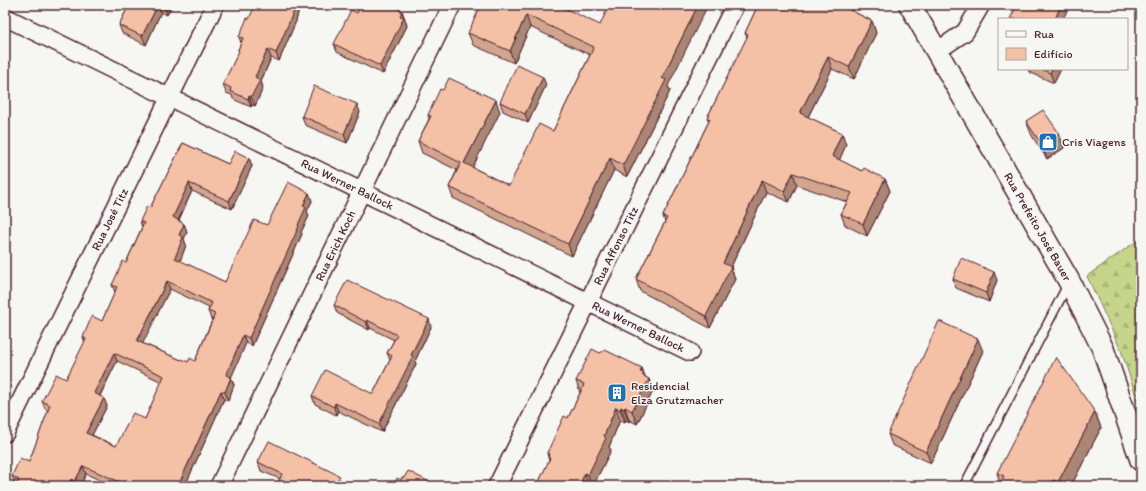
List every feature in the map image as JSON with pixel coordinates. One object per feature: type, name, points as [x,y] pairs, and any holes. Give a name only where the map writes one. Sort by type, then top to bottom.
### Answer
[{"type":"street","name":"Rua José Titz","points":[[5,433],[215,5]]},
{"type":"street","name":"Rua Erich Koch","points":[[219,486],[452,5]]},
{"type":"street","name":"Rua Affonso Titz","points":[[497,486],[736,5]]},
{"type":"street","name":"Rua Prefeito José Bauer","points":[[910,5],[1069,281],[1103,349],[1141,460]]},
{"type":"street","points":[[937,51],[965,32],[981,5]]},
{"type":"street","name":"Rua Werner Ballock","points":[[5,17],[690,352]]},
{"type":"lane","points":[[964,486],[1069,281]]},
{"type":"green space","points":[[1141,238],[1141,411],[1121,350],[1087,276]]},
{"type":"building","points":[[129,5],[158,5],[142,36],[119,25]]},
{"type":"building","points":[[255,5],[295,5],[276,53],[268,49],[255,77],[260,80],[251,97],[249,96],[248,99],[230,91],[231,88],[223,84],[239,51],[238,50],[243,38],[239,37],[247,18],[249,19]]},
{"type":"building","points":[[361,5],[391,5],[402,11],[400,16],[404,17],[380,66],[334,44],[351,10],[357,13]]},
{"type":"building","points":[[481,5],[558,5],[600,25],[609,5],[698,5],[662,78],[666,80],[623,165],[610,158],[568,244],[449,187],[461,163],[418,141],[431,116],[428,115],[440,89],[443,90],[449,78],[496,100],[464,163],[509,186],[539,124],[553,131],[594,47],[526,15],[510,51],[468,33]]},
{"type":"building","points":[[758,5],[845,5],[844,7],[872,21],[849,67],[828,57],[800,113],[842,133],[832,156],[862,171],[864,168],[885,179],[863,224],[841,214],[852,193],[793,173],[784,191],[762,180],[723,263],[731,267],[706,316],[636,279],[667,218],[663,216],[710,119],[707,118],[748,35],[745,33]]},
{"type":"building","points":[[1017,5],[1061,5],[1055,18],[1010,18]]},
{"type":"building","points":[[517,65],[543,77],[525,114],[500,102]]},
{"type":"building","points":[[1043,70],[1052,70],[1050,73]]},
{"type":"building","points":[[314,86],[357,104],[344,134],[302,116]]},
{"type":"building","points":[[1043,110],[1059,133],[1042,145],[1026,121]]},
{"type":"building","points":[[183,143],[228,164],[235,151],[249,158],[229,201],[189,183],[173,217],[184,224],[179,235],[183,237],[175,258],[225,282],[254,220],[267,225],[288,182],[309,193],[303,206],[306,207],[298,225],[299,226],[249,338],[243,335],[226,375],[231,377],[225,392],[221,391],[178,486],[118,486],[120,482],[83,466],[75,481],[71,479],[68,486],[16,486],[19,480],[12,476],[20,458],[29,462],[50,405],[42,401],[56,374],[66,379],[86,339],[83,337],[92,316],[102,321],[117,287],[112,285],[123,261],[126,263],[144,223],[140,221],[147,206],[150,208]],"holes":[[[167,281],[212,303],[208,311],[215,314],[195,361],[190,358],[188,362],[182,359],[181,360],[137,341]],[[114,353],[164,376],[145,419],[133,413],[116,446],[86,433],[104,398],[94,393]]]},
{"type":"building","points":[[961,258],[994,272],[986,293],[953,279]]},
{"type":"building","points":[[347,280],[429,319],[411,355],[413,356],[379,424],[335,403],[334,407],[312,396],[325,370],[373,394],[392,356],[387,353],[397,335],[367,320],[366,322],[334,305]]},
{"type":"building","points":[[939,321],[978,339],[926,452],[888,434]]},
{"type":"building","points":[[592,349],[600,353],[605,350],[642,368],[640,372],[644,373],[642,375],[649,379],[632,411],[625,407],[624,409],[621,407],[620,410],[616,407],[604,436],[606,438],[588,475],[585,473],[579,486],[537,486],[550,458],[548,457],[549,454],[547,453],[564,416],[568,418],[583,387],[584,384],[576,381]]},
{"type":"building","points":[[1056,357],[1095,412],[1058,482],[1053,480],[1050,486],[999,486],[1004,476],[997,473]]},
{"type":"building","points":[[269,441],[340,476],[338,479],[344,482],[342,486],[277,486],[282,474],[258,462]]},
{"type":"building","points":[[408,471],[437,486],[394,486],[397,478],[401,480]]},
{"type":"place","name":"Cris Viagens","points":[[1048,142]]},
{"type":"place","name":"Residencial Elza Grutzmacher","points":[[617,393]]}]
